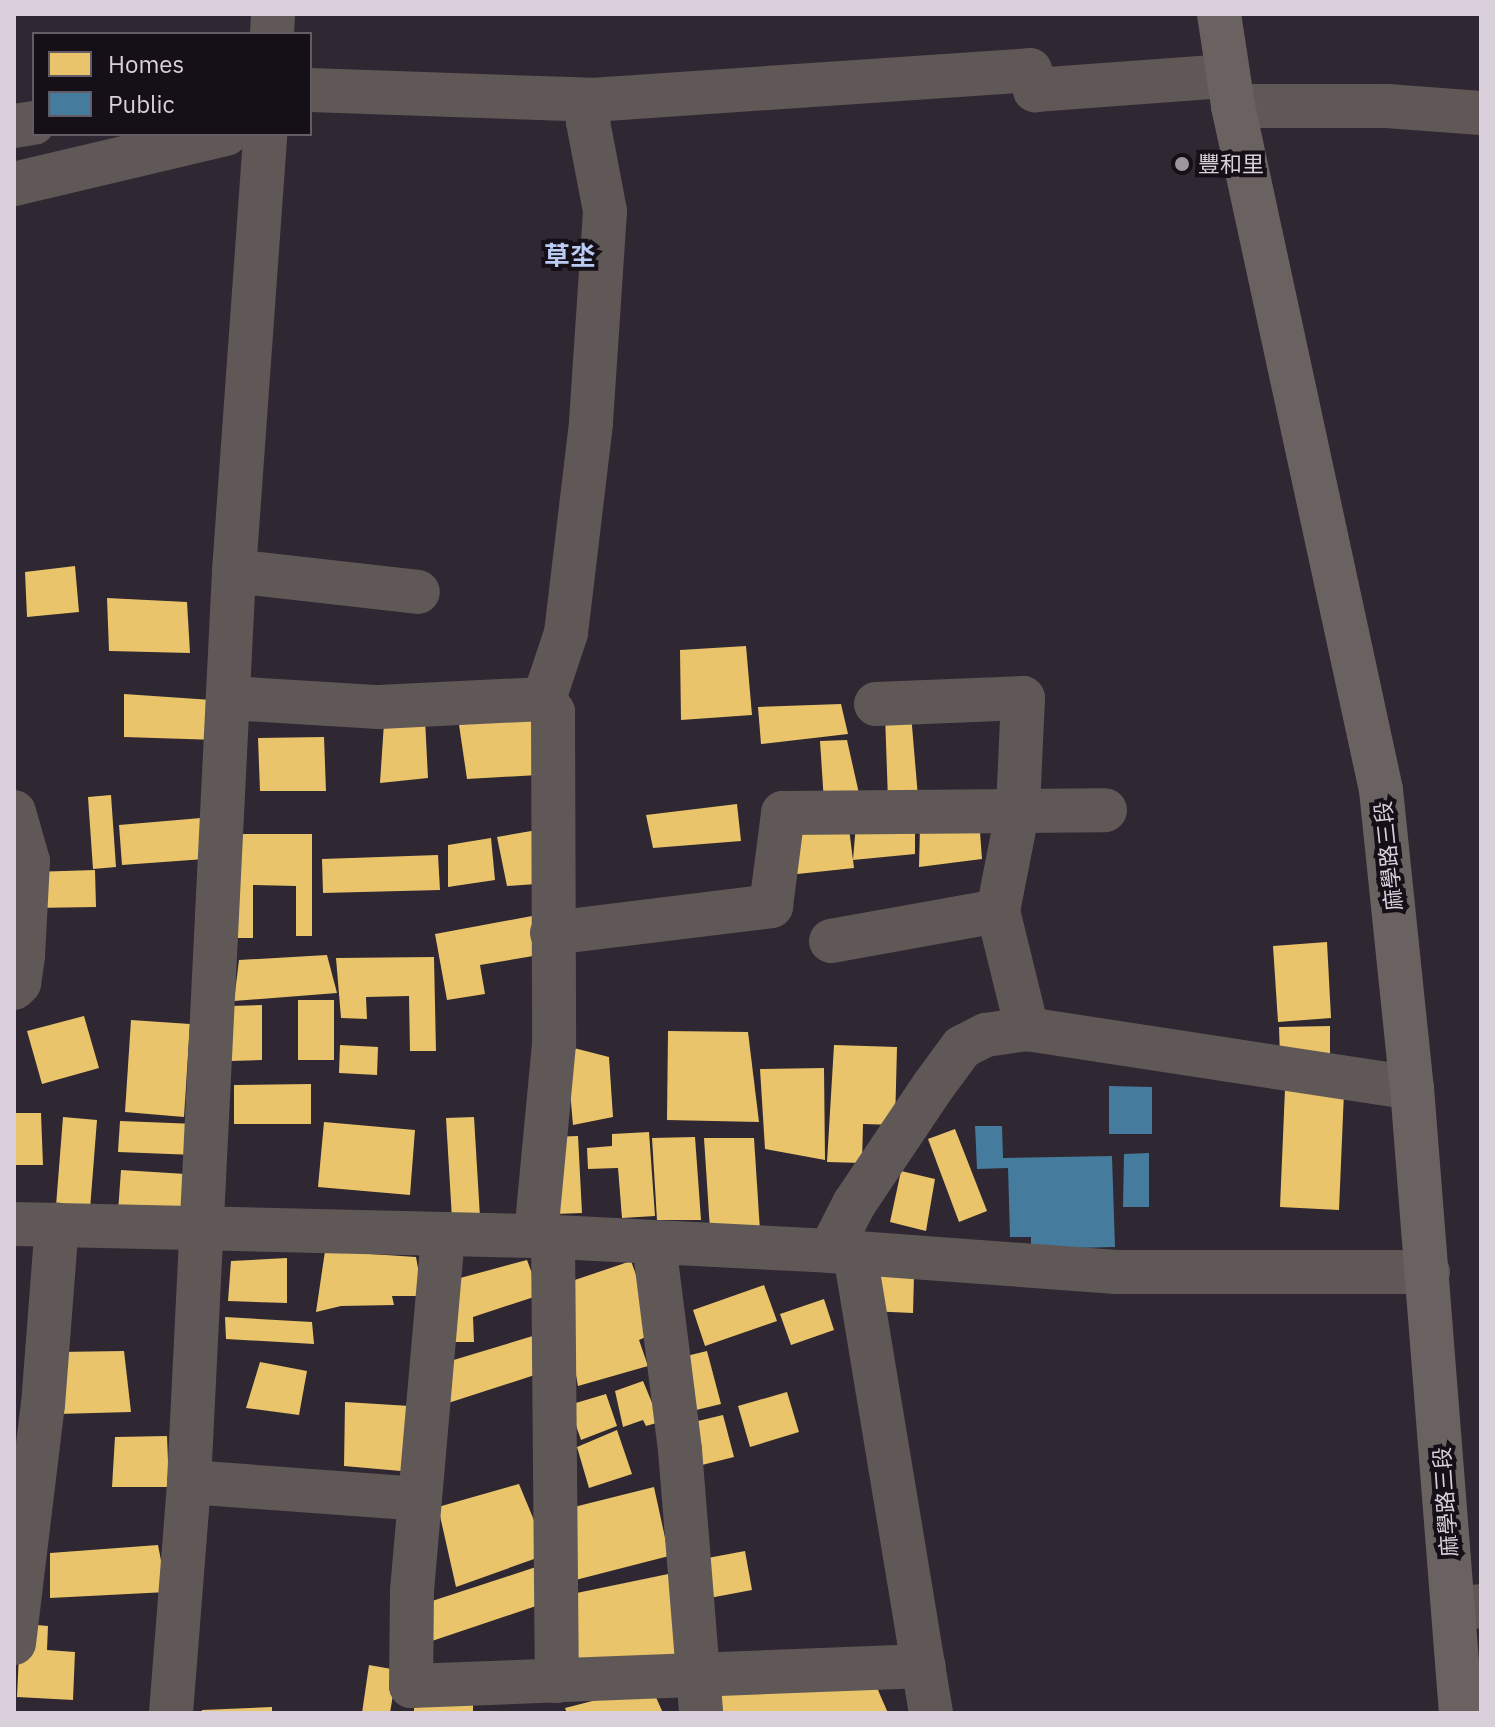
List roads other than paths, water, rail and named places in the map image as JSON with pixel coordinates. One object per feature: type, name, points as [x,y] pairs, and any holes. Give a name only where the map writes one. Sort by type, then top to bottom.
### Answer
[{"type":"main road","name":"麻學路三段","points":[[1219,14],[1230,91],[1381,790],[1428,1272],[1467,1607],[1461,1713]]},
{"type":"lane","points":[[312,90],[592,100],[1030,70],[1035,90],[1230,91],[1481,113]]},
{"type":"lane","points":[[544,699],[566,633],[591,422],[605,211],[588,122],[592,100]]},
{"type":"lane","points":[[14,184],[218,136]]},
{"type":"lane","points":[[171,1713],[189,1482],[203,1230],[234,571],[265,136]]},
{"type":"lane","points":[[234,571],[418,592]]},
{"type":"lane","points":[[230,698],[379,707],[544,699]]},
{"type":"lane","points":[[876,704],[1023,698],[1018,809],[998,911],[1027,1029]]},
{"type":"lane","points":[[544,699],[553,712],[554,1044],[544,1237],[557,1681]]},
{"type":"lane","points":[[552,933],[771,906],[783,813],[1105,810]]},
{"type":"lane","points":[[14,812],[28,861],[23,956],[19,983],[14,988]]},
{"type":"lane","points":[[831,941],[998,911]]},
{"type":"lane","points":[[931,1713],[842,1253],[854,1204],[962,1047],[986,1035],[1027,1029],[1412,1088]]},
{"type":"lane","points":[[14,1224],[544,1237],[1116,1272],[1428,1272]]},
{"type":"lane","points":[[14,1643],[29,1404],[57,1225]]},
{"type":"lane","points":[[443,1236],[412,1591],[411,1686],[557,1681],[700,1694],[924,1666]]},
{"type":"lane","points":[[654,1244],[680,1450],[700,1694]]},
{"type":"lane","points":[[189,1482],[419,1499]]},
{"type":"place","name":"豐和里","points":[[1182,164]]},
{"type":"district","name":"草坔","points":[[570,256]]}]
